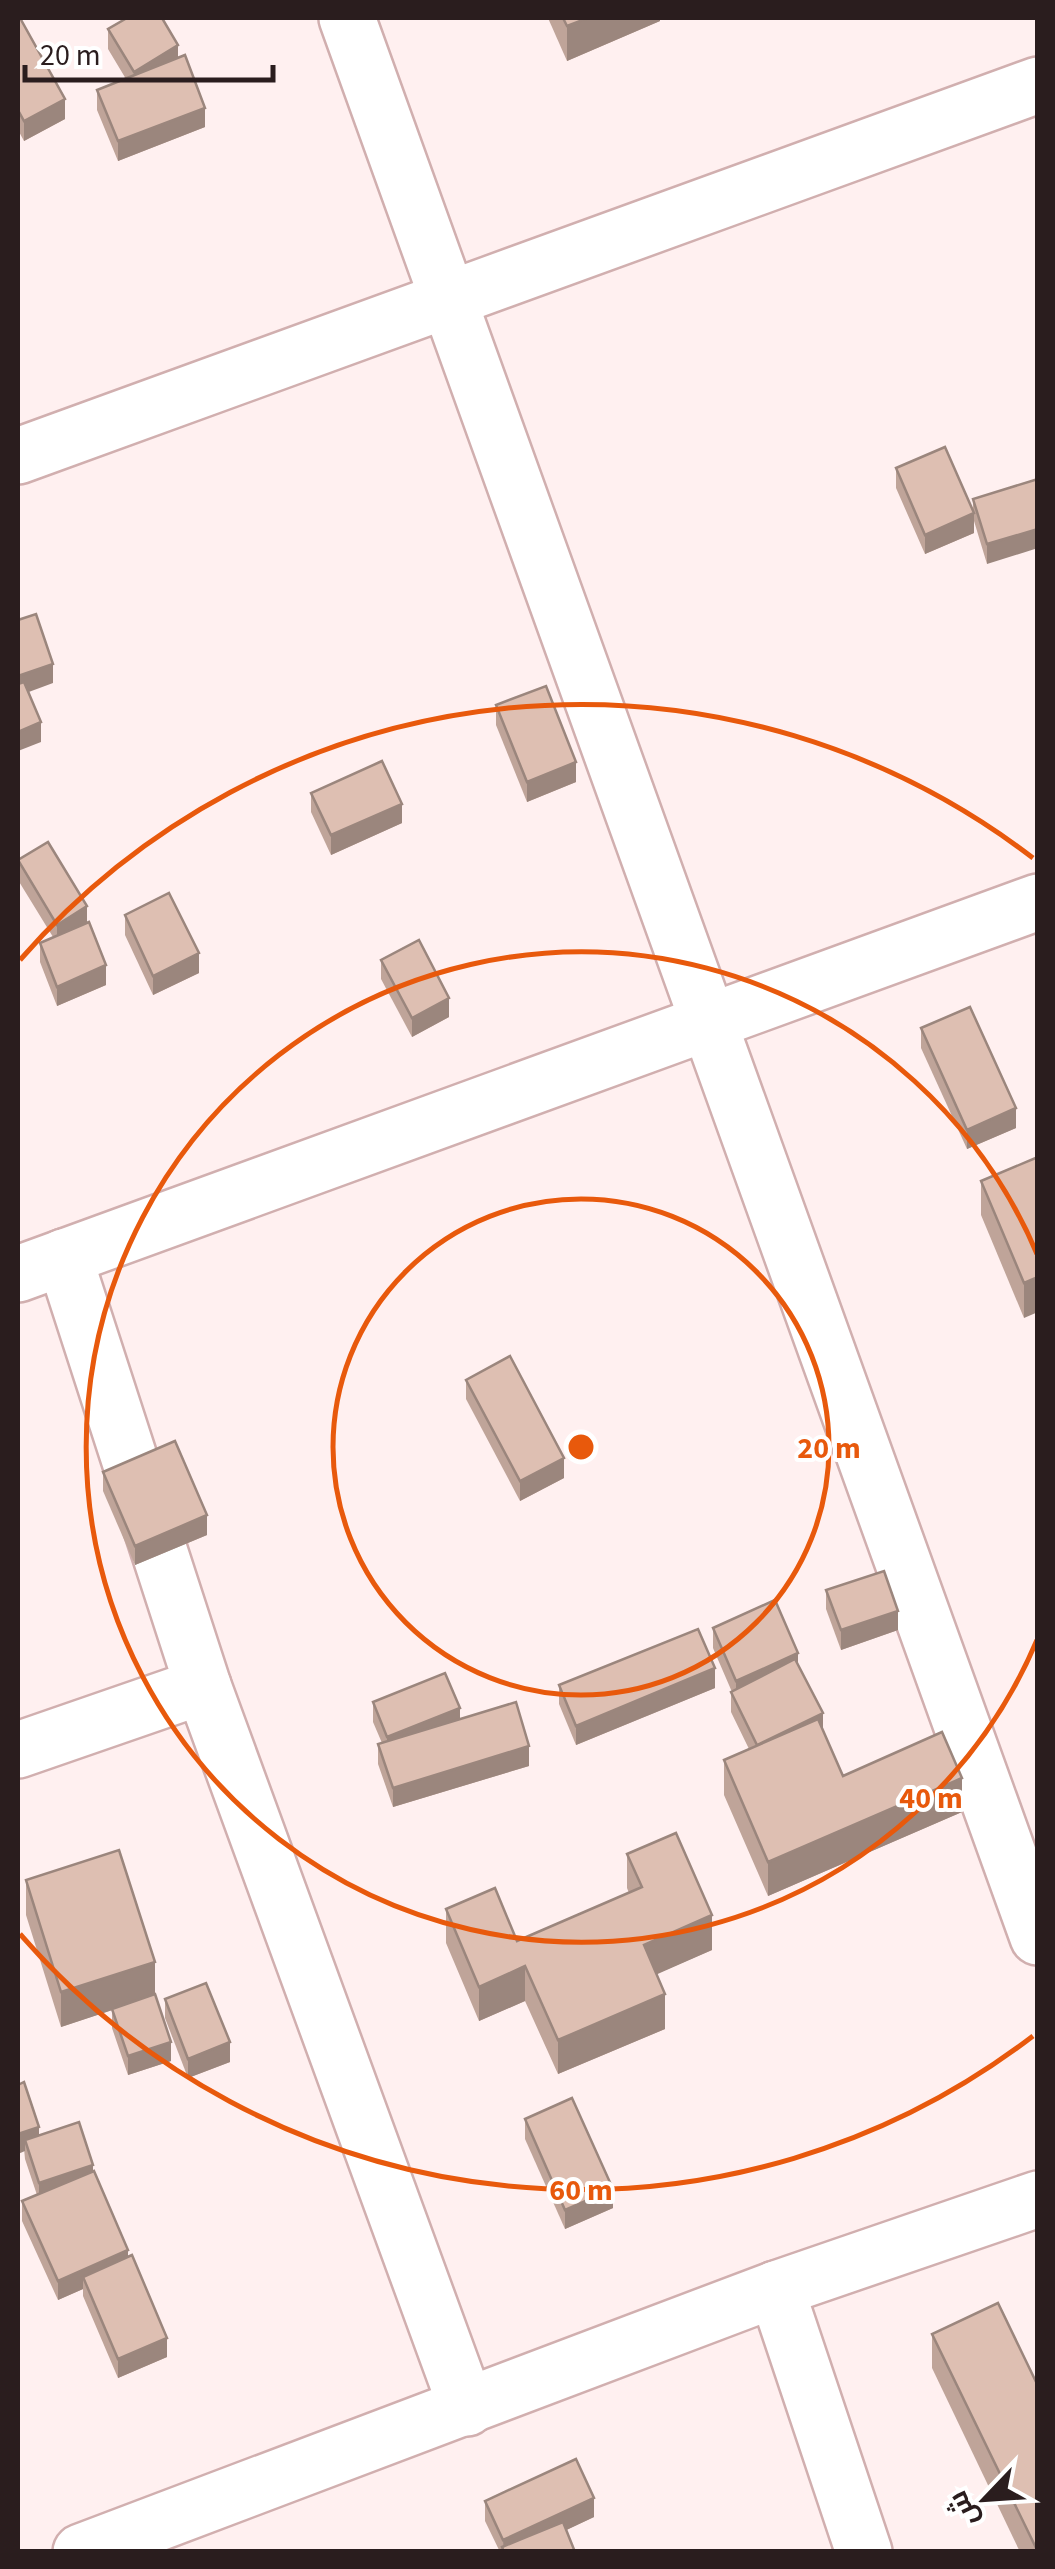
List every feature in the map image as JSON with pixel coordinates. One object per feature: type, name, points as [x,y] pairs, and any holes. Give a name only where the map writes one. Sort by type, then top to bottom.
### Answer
[{"type":"street","points":[[347,18],[1038,1937]]},
{"type":"street","points":[[18,456],[1038,84]]},
{"type":"street","points":[[467,2408],[203,1686],[41,1266],[1038,902]]},
{"type":"street","points":[[18,1750],[203,1686]]},
{"type":"street","points":[[81,2552],[776,2289],[1038,2200]]},
{"type":"street","points":[[776,2289],[864,2552]]},
{"type":"building","points":[[18,18],[65,99],[24,121],[18,110]]},
{"type":"building","points":[[127,18],[162,18],[178,45],[134,72],[108,29]]},
{"type":"building","points":[[563,18],[588,18],[567,26]]},
{"type":"building","points":[[185,55],[205,108],[118,141],[97,90]]},
{"type":"building","points":[[945,447],[974,513],[925,535],[896,468]]},
{"type":"building","points":[[1038,479],[1038,529],[987,544],[973,499]]},
{"type":"building","points":[[36,614],[53,664],[18,676],[18,620]]},
{"type":"building","points":[[24,682],[41,722],[18,732],[18,684]]},
{"type":"building","points":[[546,686],[576,762],[527,782],[496,705]]},
{"type":"building","points":[[382,761],[402,804],[331,835],[311,793]]},
{"type":"building","points":[[48,842],[87,906],[57,925],[18,860]]},
{"type":"building","points":[[169,893],[199,953],[153,976],[125,915]]},
{"type":"building","points":[[89,922],[106,965],[57,987],[40,943]]},
{"type":"building","points":[[419,940],[449,998],[412,1018],[381,960]]},
{"type":"building","points":[[970,1007],[1016,1108],[967,1130],[921,1028]]},
{"type":"building","points":[[1038,1157],[1038,1277],[1024,1283],[981,1181]]},
{"type":"building","points":[[510,1356],[564,1458],[520,1481],[466,1380]]},
{"type":"building","points":[[175,1441],[207,1515],[135,1546],[103,1472]]},
{"type":"building","points":[[884,1571],[898,1611],[841,1630],[826,1590]]},
{"type":"building","points":[[775,1600],[798,1653],[736,1681],[713,1628]]},
{"type":"building","points":[[698,1629],[715,1668],[576,1726],[559,1685]]},
{"type":"building","points":[[795,1659],[823,1713],[757,1745],[731,1692]]},
{"type":"building","points":[[445,1673],[460,1708],[387,1737],[373,1702]]},
{"type":"building","points":[[516,1702],[529,1746],[393,1788],[378,1744]]},
{"type":"building","points":[[818,1719],[843,1776],[942,1732],[962,1778],[768,1862],[724,1760]]},
{"type":"building","points":[[676,1833],[712,1915],[644,1945],[665,1994],[558,2040],[525,1966],[479,1987],[446,1909],[495,1888],[517,1941],[642,1887],[627,1854]]},
{"type":"building","points":[[119,1850],[155,1962],[61,1992],[26,1880]]},
{"type":"building","points":[[206,1983],[230,2042],[188,2059],[165,1999]]},
{"type":"building","points":[[155,1994],[171,2042],[128,2056],[112,2009]]},
{"type":"building","points":[[24,2082],[39,2127],[18,2134],[18,2085]]},
{"type":"building","points":[[572,2098],[613,2189],[565,2210],[525,2119]]},
{"type":"building","points":[[79,2122],[93,2165],[39,2183],[25,2140]]},
{"type":"building","points":[[94,2171],[128,2250],[58,2281],[22,2201]]},
{"type":"building","points":[[132,2255],[167,2338],[118,2359],[83,2277]]},
{"type":"building","points":[[998,2303],[1038,2386],[1038,2552],[932,2334]]},
{"type":"building","points":[[576,2459],[594,2498],[503,2540],[485,2501]]},
{"type":"building","points":[[563,2522],[575,2552],[504,2552],[502,2547]]}]
